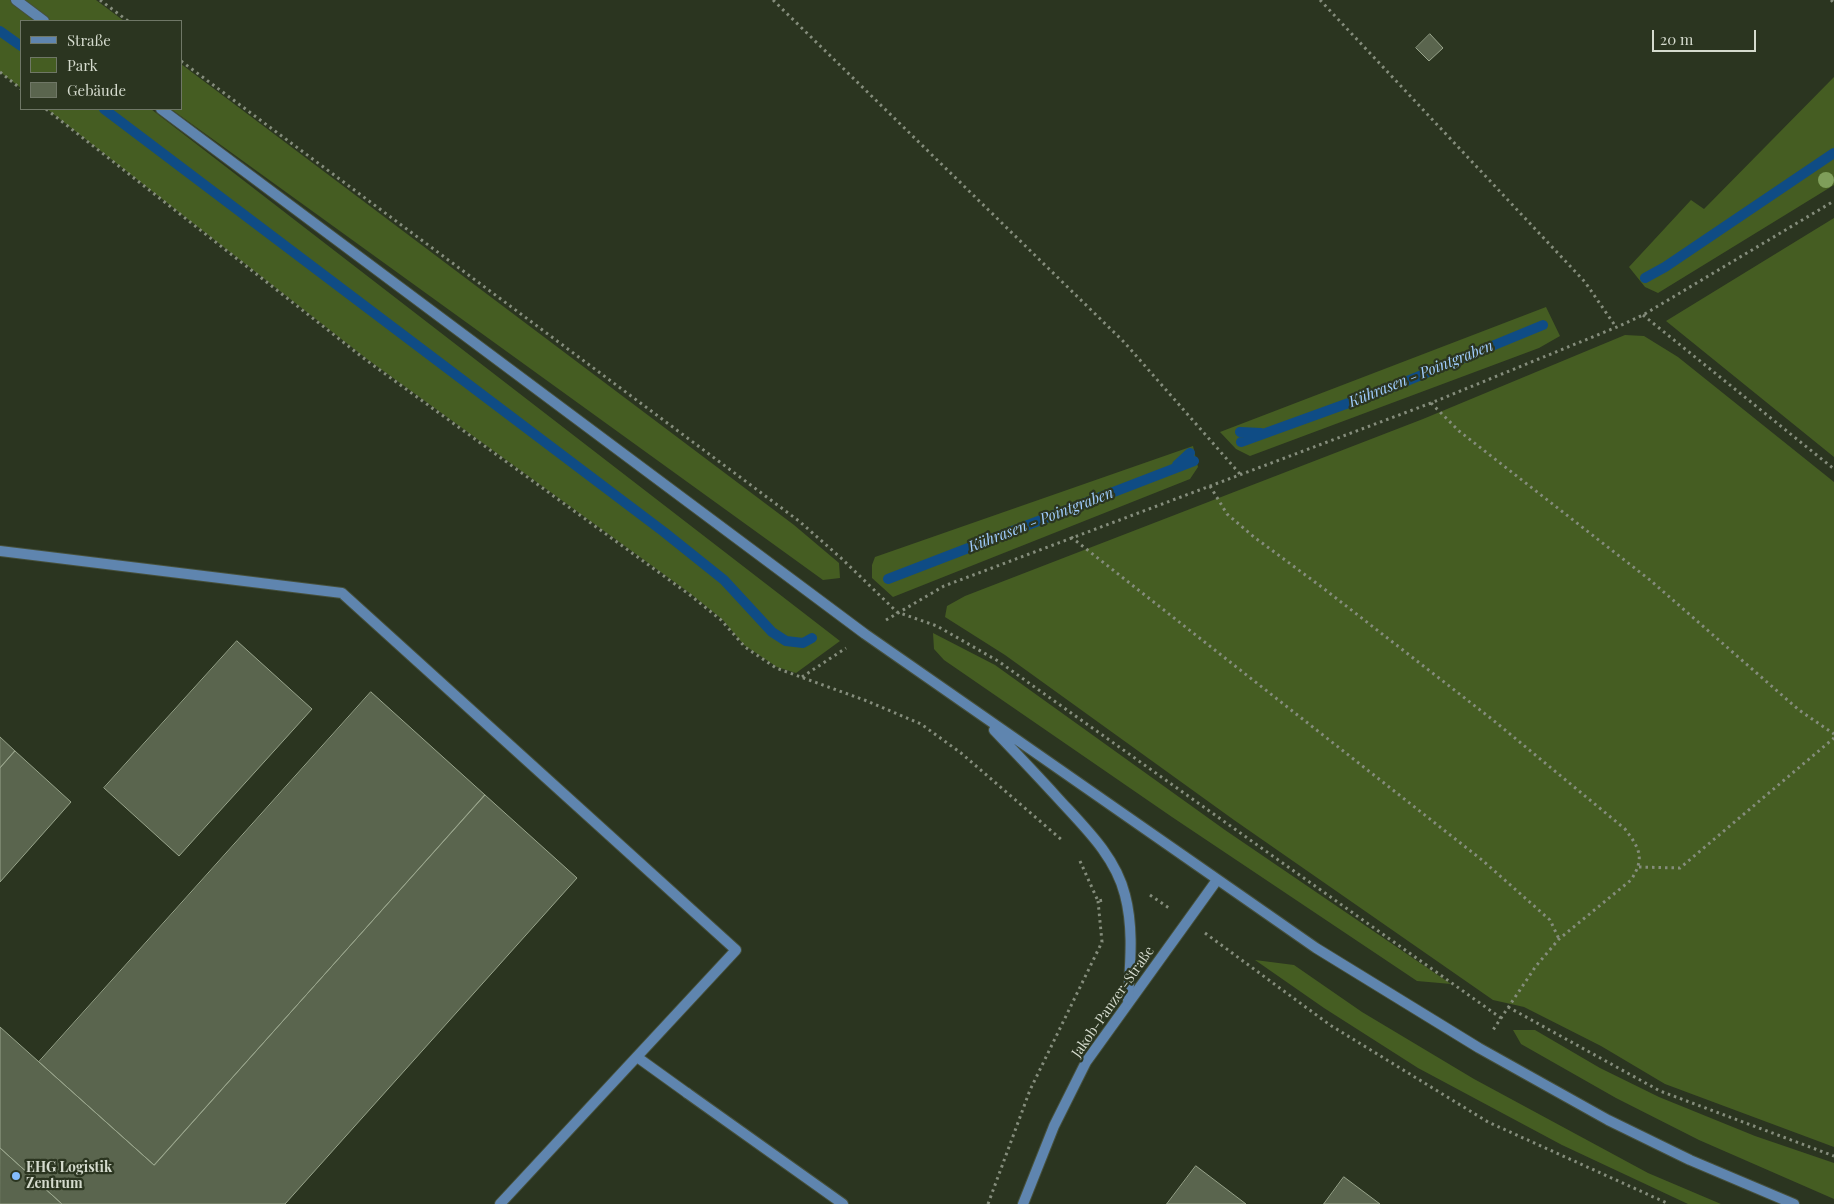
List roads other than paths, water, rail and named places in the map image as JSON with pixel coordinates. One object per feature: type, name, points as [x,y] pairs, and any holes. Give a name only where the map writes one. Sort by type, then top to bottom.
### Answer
[{"type":"street","points":[[16,0],[43,20]]},
{"type":"street","points":[[162,110],[865,634],[1316,948],[1479,1048],[1608,1120],[1690,1160],[1794,1204]]},
{"type":"street","points":[[0,551],[342,593],[736,950],[500,1204]]},
{"type":"street","points":[[980,714],[1082,824],[1110,859],[1126,896],[1131,933],[1128,1000]]},
{"type":"street","name":"Jakob-Panzer-Straße","points":[[1023,1204],[1054,1126],[1086,1062],[1128,1000],[1189,921],[1217,880]]},
{"type":"street","points":[[637,1057],[843,1204]]},
{"type":"waterway","points":[[0,31],[20,45]]},
{"type":"waterway","points":[[105,110],[664,532],[724,580],[772,632],[786,641],[803,643],[812,638]]},
{"type":"waterway","name":"Kührasen - Pointgraben","points":[[1645,278],[1665,267],[1834,153]]},
{"type":"waterway","name":"Kührasen - Pointgraben","points":[[1241,442],[1390,388],[1543,325]]},
{"type":"waterway","points":[[1240,432],[1261,433]]},
{"type":"waterway","points":[[1177,465],[1190,453]]},
{"type":"waterway","name":"Kührasen - Pointgraben","points":[[888,579],[1194,461]]},
{"type":"place","name":"EHG Logistik Zentrum","points":[[16,1176]]}]
